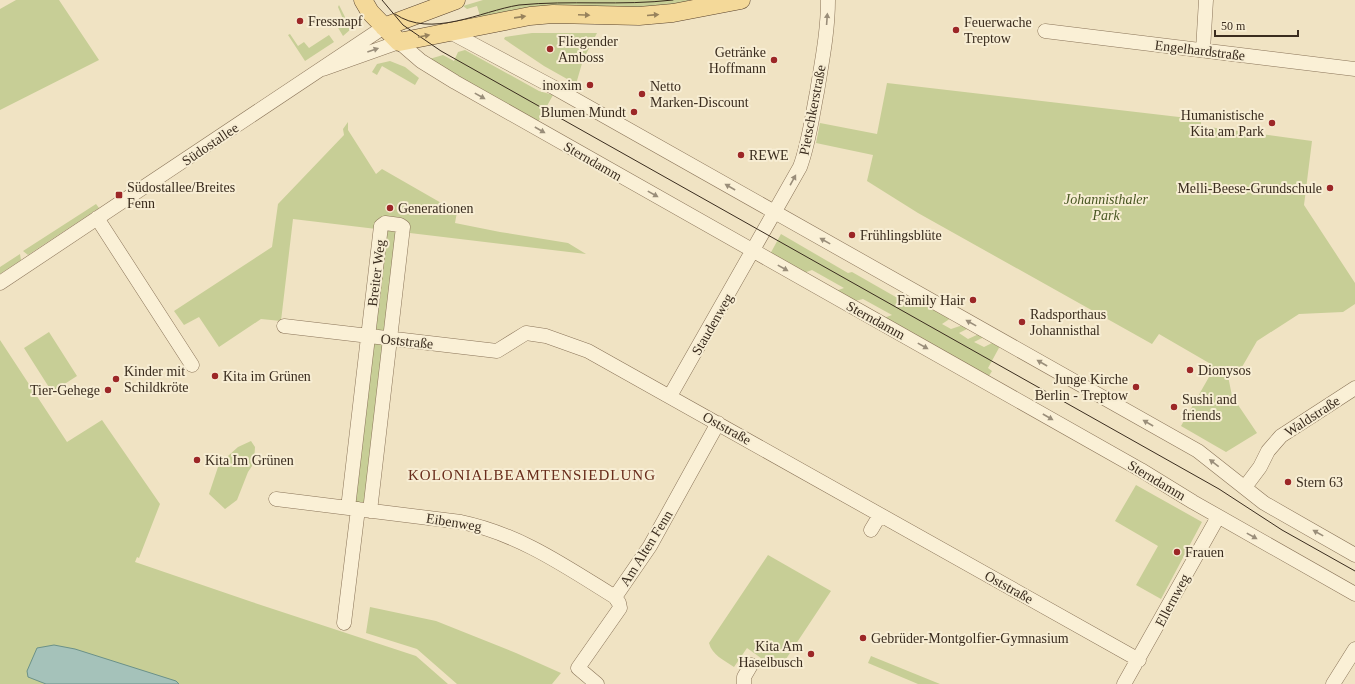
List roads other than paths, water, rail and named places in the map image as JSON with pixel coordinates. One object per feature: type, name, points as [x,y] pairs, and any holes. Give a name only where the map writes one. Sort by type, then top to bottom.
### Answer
[{"type":"main road","name":"Sterndamm","points":[[363,0],[370,12],[399,42]]},
{"type":"main road","points":[[384,27],[416,6],[456,0]]},
{"type":"main road","points":[[399,42],[514,18],[553,14],[614,16],[673,13],[740,0]]},
{"type":"main road","points":[[416,6],[450,32]]},
{"type":"street","name":"Pietschkerstraße","points":[[754,251],[804,157],[826,37],[828,0]]},
{"type":"street","points":[[1203,50],[1206,0]]},
{"type":"street","name":"Südostallee","points":[[0,283],[384,27]]},
{"type":"street","name":"Engelhardstraße","points":[[1045,31],[1355,69]]},
{"type":"street","points":[[450,32],[554,87],[1198,452],[1264,503],[1355,554]]},
{"type":"street","name":"Südostallee","points":[[323,69],[399,42]]},
{"type":"street","name":"Sterndamm","points":[[399,42],[421,61],[441,74],[1152,476],[1218,516],[1355,594]]},
{"type":"street","points":[[97,218],[192,365]]},
{"type":"street","name":"Breiter Weg","points":[[344,623],[359,509],[390,340],[403,227],[400,225],[385,223],[381,226],[368,337],[359,509]]},
{"type":"street","name":"Staudenweg","points":[[670,396],[754,251]]},
{"type":"street","name":"Oststraße","points":[[284,326],[390,340],[497,351],[526,333],[546,336],[588,351],[1139,660]]},
{"type":"street","name":"Waldstraße","points":[[1245,487],[1260,467],[1268,451],[1281,436],[1355,388]]},
{"type":"street","name":"Am Alten Fenn","points":[[597,684],[578,668],[620,608],[615,597],[650,546],[718,423]]},
{"type":"street","name":"Eibenweg","points":[[276,500],[461,522],[485,527],[507,534],[539,550],[615,597]]},
{"type":"street","points":[[872,530],[880,515]]},
{"type":"street","name":"Ellernweg","points":[[1124,684],[1139,660],[1218,516]]},
{"type":"street","points":[[1333,684],[1355,650]]},
{"type":"street","points":[[744,684],[744,678],[752,665]]},
{"type":"water","points":[[54,645],[75,649],[176,681],[179,684],[46,684],[28,677],[27,671],[37,648]]},
{"type":"tram line","points":[[382,0],[403,25],[441,51],[1219,489],[1282,530],[1355,571]]},
{"type":"tram line","points":[[395,14],[409,21],[424,24],[440,24],[519,5],[557,3],[635,3],[673,0]]},
{"type":"place","name":"Fressnapf","points":[[300,21]]},
{"type":"place","name":"Feuerwache Treptow","points":[[956,30]]},
{"type":"place","name":"Fliegender Amboss","points":[[550,49]]},
{"type":"place","name":"Getränke Hoffmann","points":[[774,60]]},
{"type":"place","name":"inoxim","points":[[590,85]]},
{"type":"place","name":"Netto Marken-Discount","points":[[642,94]]},
{"type":"place","name":"Blumen Mundt","points":[[634,112]]},
{"type":"place","name":"Humanistische Kita am Park","points":[[1272,123]]},
{"type":"place","name":"REWE","points":[[741,155]]},
{"type":"place","name":"Melli-Beese-Grundschule","points":[[1330,188]]},
{"type":"place","name":"Südostallee/Breites Fenn","points":[[119,195]]},
{"type":"place","name":"Generationen","points":[[390,208]]},
{"type":"place","name":"Frühlingsblüte","points":[[852,235]]},
{"type":"place","name":"Family Hair","points":[[973,300]]},
{"type":"place","name":"Radsporthaus Johannisthal","points":[[1022,322]]},
{"type":"place","name":"Dionysos","points":[[1190,370]]},
{"type":"place","name":"Kita im Grünen","points":[[215,376]]},
{"type":"place","name":"Kinder mit Schildkröte","points":[[116,379]]},
{"type":"place","name":"Junge Kirche Berlin - Treptow","points":[[1136,387]]},
{"type":"place","name":"Tier-Gehege","points":[[108,390]]},
{"type":"place","name":"Sushi and friends","points":[[1174,407]]},
{"type":"place","name":"Kita Im Grünen","points":[[197,460]]},
{"type":"place","name":"Stern 63","points":[[1288,482]]},
{"type":"place","name":"Frauen","points":[[1177,552]]},
{"type":"place","name":"Gebrüder-Montgolfier-Gymnasium","points":[[863,638]]},
{"type":"place","name":"Kita Am Haselbusch","points":[[811,654]]},
{"type":"district","name":"KOLONIALBEAMTENSIEDLUNG","points":[[532,475]]},
{"type":"park label","name":"Johannisthaler Park","points":[[1106,208]]}]
